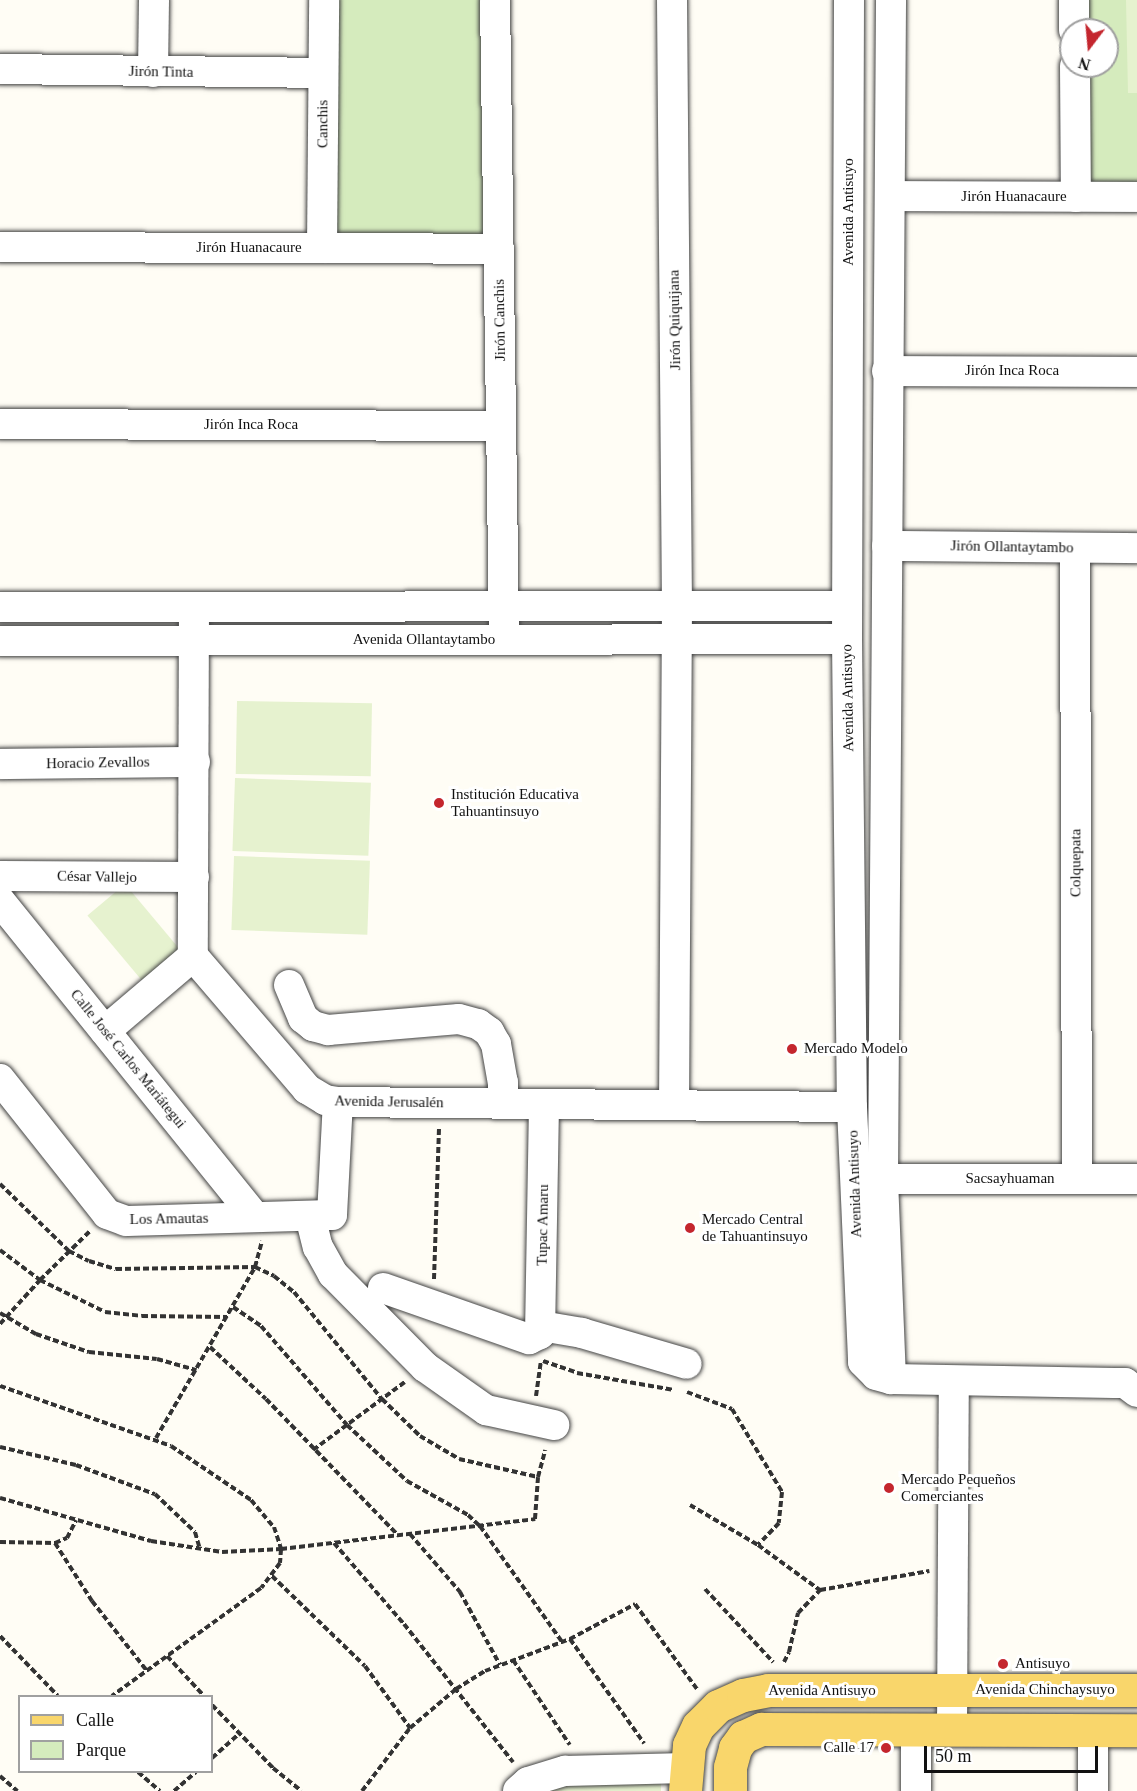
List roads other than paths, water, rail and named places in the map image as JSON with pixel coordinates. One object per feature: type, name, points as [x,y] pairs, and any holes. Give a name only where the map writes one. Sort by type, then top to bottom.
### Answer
[{"type":"main road","name":"Avenida Antisuyo","points":[[686,1780],[694,1735],[698,1726],[718,1706],[743,1695],[768,1690],[952,1690]]},
{"type":"main road","name":"Avenida Chinchaysuyo","points":[[952,1690],[1137,1690]]},
{"type":"main road","points":[[730,1791],[730,1767],[735,1748],[743,1737],[761,1729],[1137,1730]]},
{"type":"street","points":[[153,72],[154,0]]},
{"type":"street","name":"Canchis","points":[[321,248],[324,0]]},
{"type":"street","name":"Jirón Canchis","points":[[495,0],[504,640]]},
{"type":"street","name":"Jirón Quiquijana","points":[[672,0],[677,605],[674,1105]]},
{"type":"street","name":"Avenida Antisuyo","points":[[849,0],[847,639],[852,1107],[861,1356],[868,1369],[876,1375],[891,1379],[1114,1383],[1136,1388]]},
{"type":"street","name":"Avenida Antisuyo","points":[[891,0],[883,1179],[891,1379]]},
{"type":"street","points":[[1074,0],[1074,18]]},
{"type":"street","name":"Jirón Tinta","points":[[0,69],[323,73]]},
{"type":"street","points":[[1075,78],[1076,197]]},
{"type":"street","name":"Jirón Huanacaure","points":[[891,196],[1137,197]]},
{"type":"street","name":"Jirón Huanacaure","points":[[0,247],[498,249]]},
{"type":"street","name":"Jirón Inca Roca","points":[[887,371],[1137,372]]},
{"type":"street","name":"Jirón Inca Roca","points":[[0,424],[501,426]]},
{"type":"street","name":"Jirón Ollantaytambo","points":[[887,546],[1137,548]]},
{"type":"street","name":"Colquepata","points":[[1075,548],[1077,1179]]},
{"type":"street","points":[[0,607],[194,609],[847,606]]},
{"type":"street","points":[[105,1031],[193,956],[194,609]]},
{"type":"street","name":"Avenida Ollantaytambo","points":[[0,641],[847,639]]},
{"type":"street","name":"Horacio Zevallos","points":[[0,764],[195,762]]},
{"type":"street","name":"César Vallejo","points":[[0,876],[194,877]]},
{"type":"street","name":"Calle José Carlos Mariátegui","points":[[0,901],[255,1217]]},
{"type":"street","name":"Avenida Jerusalén","points":[[193,956],[307,1089],[325,1100],[338,1102],[852,1107]]},
{"type":"street","points":[[289,985],[303,1018],[312,1026],[328,1030],[459,1019],[478,1024],[489,1032],[496,1044],[503,1082],[503,1104]]},
{"type":"street","name":"Los Amautas","points":[[0,1079],[107,1214],[126,1221],[321,1215]]},
{"type":"street","points":[[338,1102],[318,1247],[333,1274],[424,1367],[486,1410],[543,1423]]},
{"type":"street","name":"Tupac Amaru","points":[[535,1333],[544,1104]]},
{"type":"street","name":"Sacsayhuaman","points":[[883,1179],[1137,1179]]},
{"type":"street","points":[[383,1288],[433,1305],[535,1333],[582,1334],[687,1364]]},
{"type":"street","points":[[952,1730],[954,1381]]},
{"type":"street","points":[[916,1730],[916,1791]]},
{"type":"street","points":[[1093,1730],[1093,1791]]},
{"type":"street","points":[[523,1786],[548,1774],[587,1771],[650,1769],[686,1780]]},
{"type":"place","name":"Institución Educativa Tahuantinsuyo","points":[[439,803]]},
{"type":"place","name":"Mercado Modelo","points":[[792,1049]]},
{"type":"place","name":"Mercado Central de Tahuantinsuyo","points":[[690,1228]]},
{"type":"place","name":"Mercado Pequeños Comerciantes","points":[[889,1488]]},
{"type":"place","name":"Antisuyo","points":[[1003,1664]]},
{"type":"place","name":"Calle 17","points":[[886,1748]]}]
